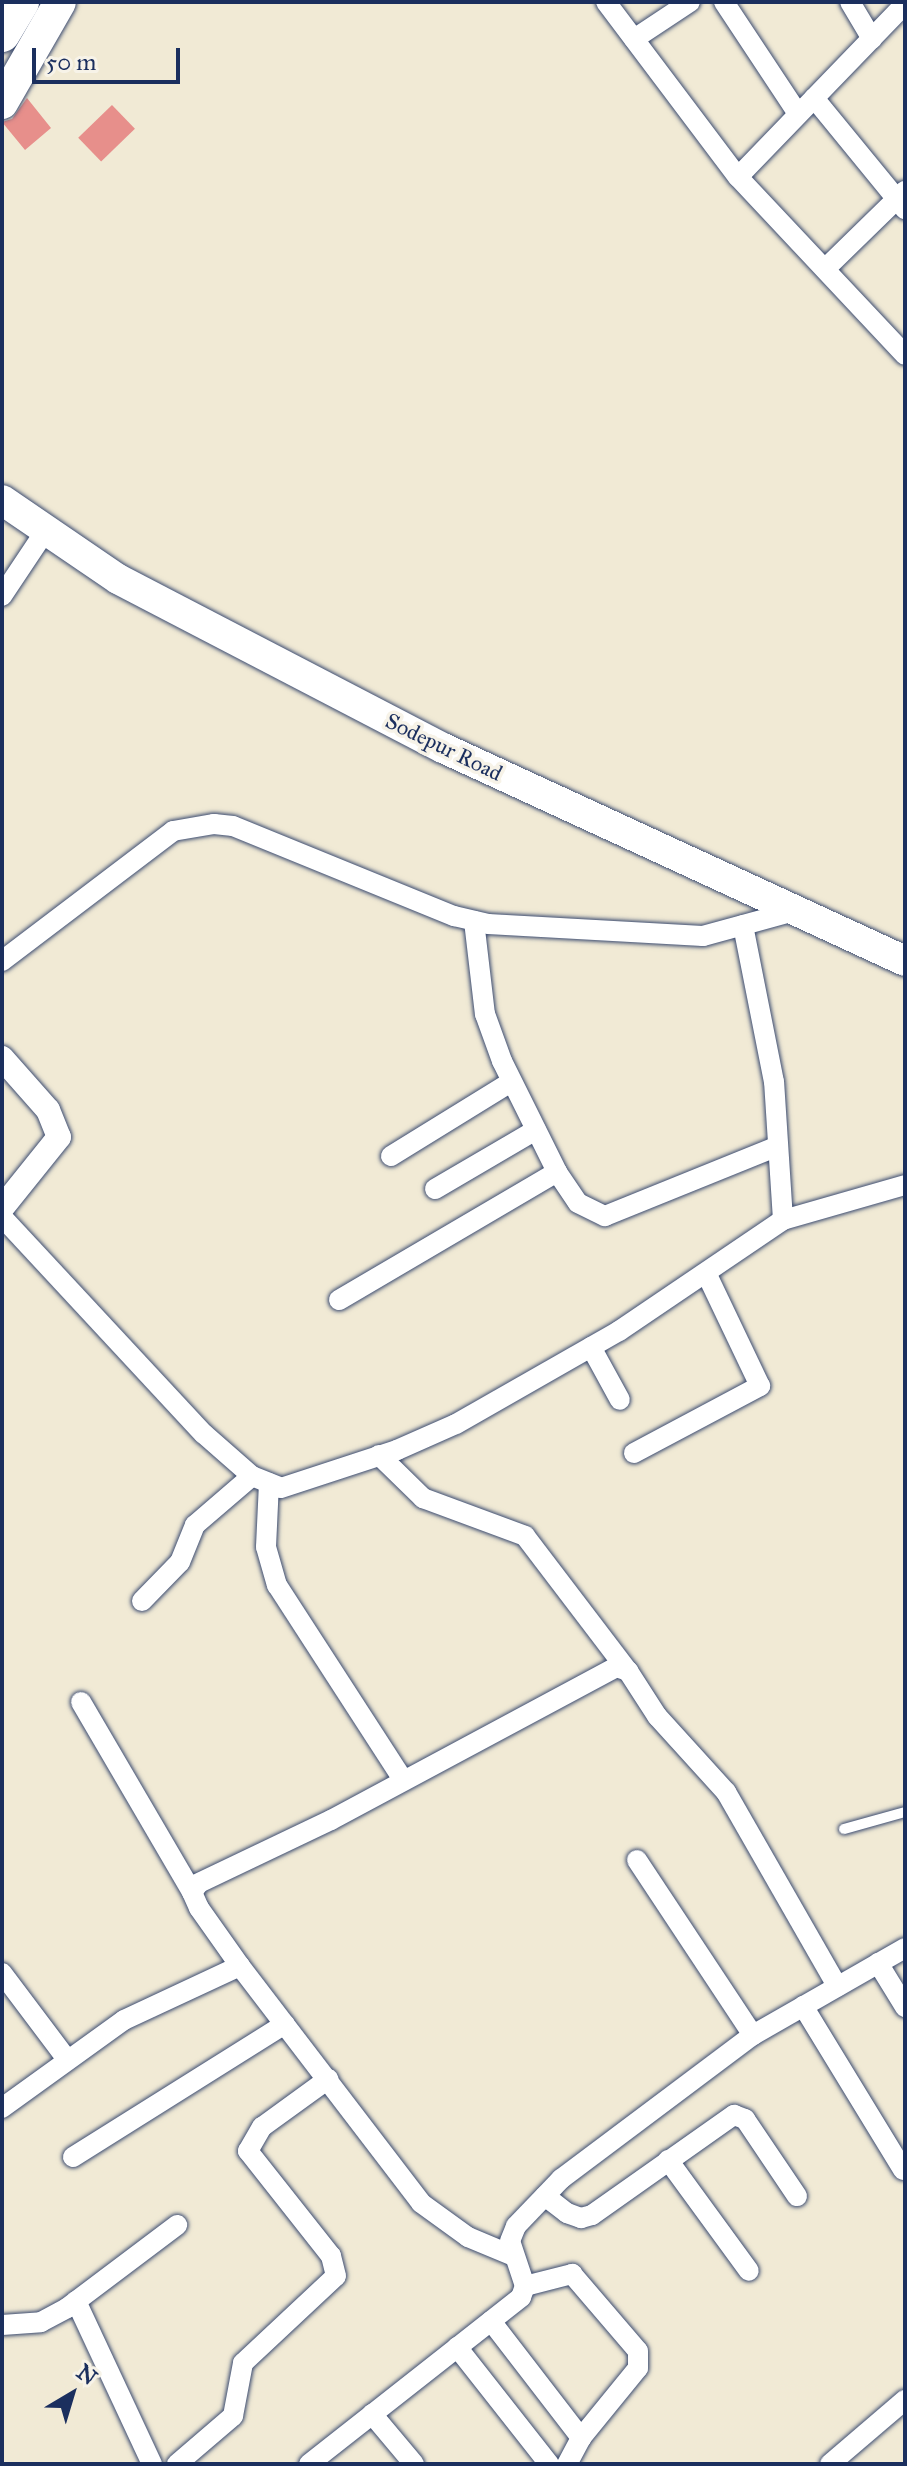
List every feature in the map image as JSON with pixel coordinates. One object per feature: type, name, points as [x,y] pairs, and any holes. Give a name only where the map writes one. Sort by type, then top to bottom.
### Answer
[{"type":"highway","points":[[2,34],[21,2]]},
{"type":"highway","points":[[2,103],[60,2]]},
{"type":"main road","name":"Sodepur Road","points":[[2,500],[118,579],[443,748],[905,961]]},
{"type":"street","points":[[606,2],[738,177],[903,349]]},
{"type":"street","points":[[634,39],[690,2]]},
{"type":"street","points":[[724,2],[798,114]]},
{"type":"street","points":[[850,2],[872,39]]},
{"type":"street","points":[[738,177],[872,39],[902,13]]},
{"type":"street","points":[[814,98],[902,199],[825,269]]},
{"type":"street","points":[[2,596],[46,530]]},
{"type":"street","points":[[2,961],[56,915],[173,831],[214,824],[233,826],[474,921],[703,936],[798,910]]},
{"type":"street","points":[[474,921],[485,1014],[511,1082],[557,1172],[578,1203],[605,1216],[776,1147]]},
{"type":"street","points":[[743,925],[774,1082],[783,1220]]},
{"type":"street","points":[[2,1058],[48,1110],[59,1137],[2,1208]]},
{"type":"street","points":[[391,1156],[511,1082]]},
{"type":"street","points":[[435,1189],[536,1130]]},
{"type":"street","points":[[339,1300],[557,1172]]},
{"type":"street","points":[[2,1217],[204,1434],[260,1479],[281,1488],[379,1455],[456,1424],[591,1347],[783,1220],[905,1185]]},
{"type":"street","points":[[634,1453],[760,1386],[706,1273]]},
{"type":"street","points":[[591,1347],[620,1400]]},
{"type":"street","points":[[379,1455],[423,1498],[525,1536],[628,1671],[657,1716],[726,1792],[837,1986]]},
{"type":"street","points":[[142,1601],[180,1562],[187,1539],[204,1515],[260,1479]]},
{"type":"street","points":[[260,1479],[266,1547],[277,1585],[403,1780]]},
{"type":"street","points":[[192,1892],[199,1883],[403,1780],[600,1674],[616,1667],[628,1671]]},
{"type":"street","points":[[81,1702],[192,1892],[240,1966],[285,2024],[439,2220],[511,2255]]},
{"type":"street","points":[[637,1860],[753,2035]]},
{"type":"street","points":[[309,2464],[521,2297],[525,2286],[511,2255],[516,2226],[545,2196],[753,2035],[905,1948]]},
{"type":"street","points":[[878,1963],[905,2007]]},
{"type":"street","points":[[2,2108],[66,2058],[124,2020],[240,1966]]},
{"type":"street","points":[[2,1973],[66,2058]]},
{"type":"street","points":[[803,2006],[903,2170]]},
{"type":"street","points":[[73,2157],[285,2024]]},
{"type":"street","points":[[177,2464],[233,2416],[243,2363],[336,2276],[337,2264],[248,2151],[262,2127],[328,2079]]},
{"type":"street","points":[[545,2196],[567,2213],[592,2215],[734,2115],[745,2119],[797,2196]]},
{"type":"street","points":[[668,2160],[749,2271]]},
{"type":"street","points":[[2,2325],[41,2322],[76,2301],[177,2225]]},
{"type":"street","points":[[525,2286],[572,2274],[638,2351],[638,2368],[617,2400],[581,2438],[567,2464]]},
{"type":"street","points":[[76,2301],[152,2464]]},
{"type":"street","points":[[491,2321],[581,2438]]},
{"type":"street","points":[[457,2347],[549,2464]]},
{"type":"street","points":[[830,2464],[905,2400]]},
{"type":"street","points":[[372,2414],[414,2464]]},
{"type":"lane","points":[[844,1829],[905,1812]]},
{"type":"building","points":[[27,98],[51,128],[25,150],[2,122],[12,119]]},
{"type":"building","points":[[112,105],[135,129],[101,161],[78,138]]}]
